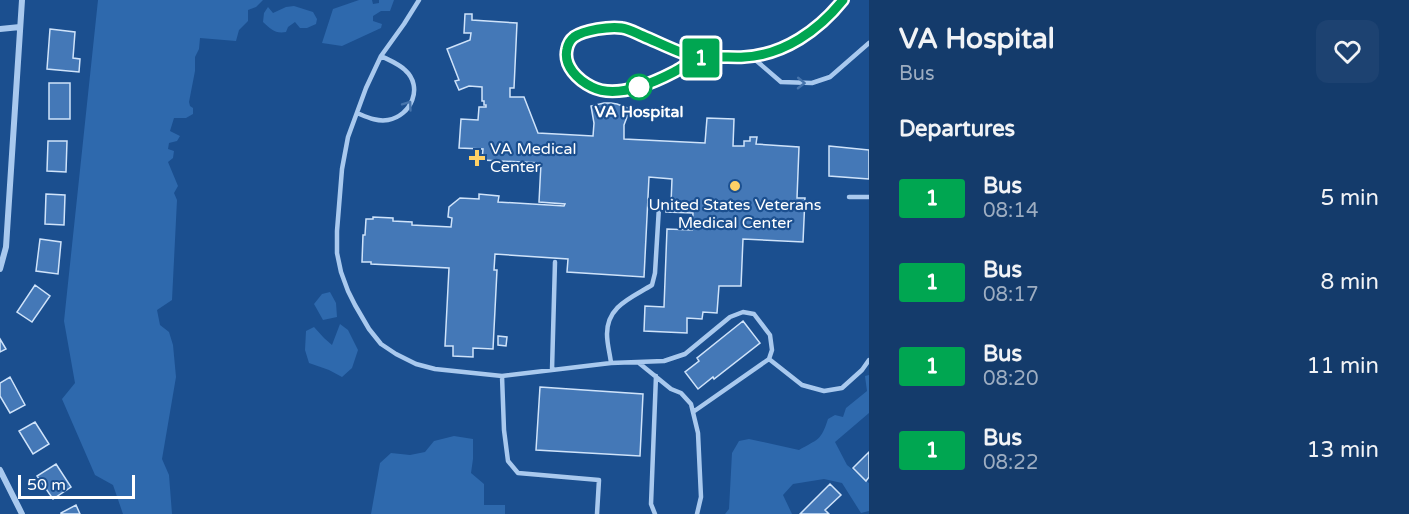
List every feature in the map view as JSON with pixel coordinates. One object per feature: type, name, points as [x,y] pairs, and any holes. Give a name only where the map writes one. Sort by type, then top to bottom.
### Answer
[{"type":"street","points":[[0,269],[6,247],[22,0]]},
{"type":"street","points":[[0,29],[20,27]]},
{"type":"street","points":[[0,470],[22,514]]},
{"type":"lane","points":[[419,0],[381,56],[366,88],[348,137],[343,162],[337,253],[341,272],[355,305],[369,328],[381,344],[417,364],[435,369],[502,376],[611,363],[664,361],[684,354],[730,317],[744,312],[754,314],[770,335],[772,350],[769,359],[693,412]]},
{"type":"lane","points":[[700,58],[671,74],[636,88],[609,91],[595,88],[584,82],[573,73],[565,56],[567,45],[572,38],[579,34],[609,27],[624,28],[700,58],[752,57],[781,49],[804,36],[835,10],[843,0]]},
{"type":"lane","points":[[752,57],[781,82],[812,83],[830,77],[869,43]]},
{"type":"lane","points":[[357,113],[380,120],[391,119],[401,115],[414,98],[412,78],[405,70],[381,56]]},
{"type":"lane","points":[[849,197],[869,197]]},
{"type":"lane","points":[[611,363],[607,334],[610,318],[618,306],[652,285],[655,273],[658,207]]},
{"type":"lane","points":[[552,370],[555,262]]},
{"type":"lane","points":[[769,359],[802,385],[824,391],[842,388],[862,370],[869,360]]},
{"type":"lane","points":[[639,363],[670,389],[681,393],[691,404],[698,433],[701,497],[697,514]]},
{"type":"lane","points":[[502,376],[504,430],[508,461],[518,473],[599,480],[597,514]]},
{"type":"lane","points":[[654,514],[651,504],[656,376]]},
{"type":"shaded area","points":[[98,0],[263,0],[256,7],[248,10],[248,21],[239,30],[236,41],[200,38],[189,102],[193,108],[193,114],[186,118],[174,118],[170,131],[180,136],[177,141],[169,143],[168,149],[174,151],[173,158],[168,162],[178,186],[174,193],[177,200],[172,300],[157,310],[160,325],[169,332],[173,345],[176,377],[162,459],[169,475],[172,514],[123,514],[113,485],[95,475],[62,399],[75,383],[64,321]]},
{"type":"shaded area","points":[[359,0],[372,0],[373,4],[379,3],[379,0],[394,0],[390,11],[381,11],[373,16],[373,21],[382,24],[381,28],[342,46],[322,43],[333,9]]},
{"type":"shaded area","points":[[294,6],[313,12],[317,19],[316,24],[300,28],[295,22],[288,27],[286,32],[279,32],[263,22],[264,13],[268,7],[273,13]]},
{"type":"shaded area","points":[[330,292],[336,303],[337,317],[323,320],[314,304],[322,294]]},
{"type":"shaded area","points":[[340,324],[348,330],[358,350],[352,368],[342,377],[309,363],[305,350],[306,331],[314,327],[332,345]]},
{"type":"shaded area","points":[[869,375],[869,413],[835,442],[847,465],[869,483],[869,511],[861,513],[842,483],[824,479],[793,484],[783,495],[792,514],[725,514],[729,509],[732,453],[739,441],[749,439],[799,450],[818,439],[828,419],[835,415],[843,417],[846,408],[867,391],[865,376]]},
{"type":"shaded area","points":[[454,436],[473,439],[471,473],[484,484],[484,505],[505,505],[505,514],[371,514],[380,463],[391,453],[410,455],[425,452],[434,441]]},
{"type":"building","name":"United States Veterans Medical Center","points":[[465,14],[472,14],[472,20],[517,23],[514,88],[510,88],[510,97],[524,97],[538,133],[593,136],[594,123],[591,106],[611,103],[630,109],[624,125],[624,139],[705,143],[707,118],[734,119],[733,146],[744,146],[744,141],[750,141],[750,137],[757,137],[756,144],[799,147],[797,198],[805,198],[803,242],[743,239],[741,286],[719,286],[717,313],[703,312],[702,319],[687,318],[687,333],[644,331],[645,306],[664,307],[667,229],[692,230],[693,213],[666,212],[667,203],[671,203],[672,179],[649,177],[644,277],[567,272],[568,259],[495,254],[494,270],[497,270],[493,349],[473,348],[473,357],[453,356],[453,346],[445,346],[449,268],[362,262],[366,219],[393,218],[393,221],[412,222],[412,225],[451,227],[452,218],[448,217],[449,207],[460,198],[479,199],[479,194],[499,196],[498,202],[564,206],[565,204],[539,202],[541,163],[482,160],[483,149],[459,148],[461,119],[478,120],[479,107],[486,107],[482,101],[482,87],[469,86],[459,90],[455,81],[459,80],[447,49],[470,40],[471,33],[464,33]]},
{"type":"building","points":[[50,29],[75,32],[73,58],[80,59],[79,72],[47,69]]},
{"type":"building","points":[[49,83],[70,83],[70,119],[49,119]]},
{"type":"building","points":[[48,141],[67,141],[66,172],[47,171]]},
{"type":"building","points":[[829,146],[869,150],[869,179],[829,176]]},
{"type":"building","points":[[46,194],[65,195],[64,225],[45,224]]},
{"type":"building","points":[[40,239],[61,242],[58,274],[36,271]]},
{"type":"building","points":[[35,285],[50,296],[32,322],[17,312]]},
{"type":"building","points":[[743,321],[760,343],[698,389],[685,372],[699,361],[697,358]]},
{"type":"building","points":[[498,336],[507,337],[506,346],[498,345]]},
{"type":"building","points":[[0,339],[6,349],[0,352]]},
{"type":"building","points":[[10,377],[25,405],[10,413],[0,396],[0,383]]},
{"type":"building","points":[[540,387],[643,394],[640,456],[536,450]]},
{"type":"building","points":[[35,422],[49,444],[33,454],[19,431]]},
{"type":"building","points":[[869,452],[869,477],[866,481],[853,468]]},
{"type":"building","points":[[56,464],[71,487],[53,499],[37,476]]},
{"type":"building","points":[[830,484],[841,495],[825,510],[829,514],[800,514]]},
{"type":"building","points":[[76,505],[80,514],[61,514],[61,513]]},
{"type":"bus line","name":"1","points":[[685,54],[624,28],[609,27],[579,34],[572,38],[567,45],[565,56],[573,73],[595,88],[620,91],[636,88],[671,74],[700,58],[752,57],[781,49],[817,27],[843,0]]},
{"type":"place","name":"VA Hospital","points":[[639,87]]},
{"type":"place","name":"VA Medical Center","points":[[477,158]]},
{"type":"place","name":"United States Veterans Medical Center","points":[[735,186]]}]
